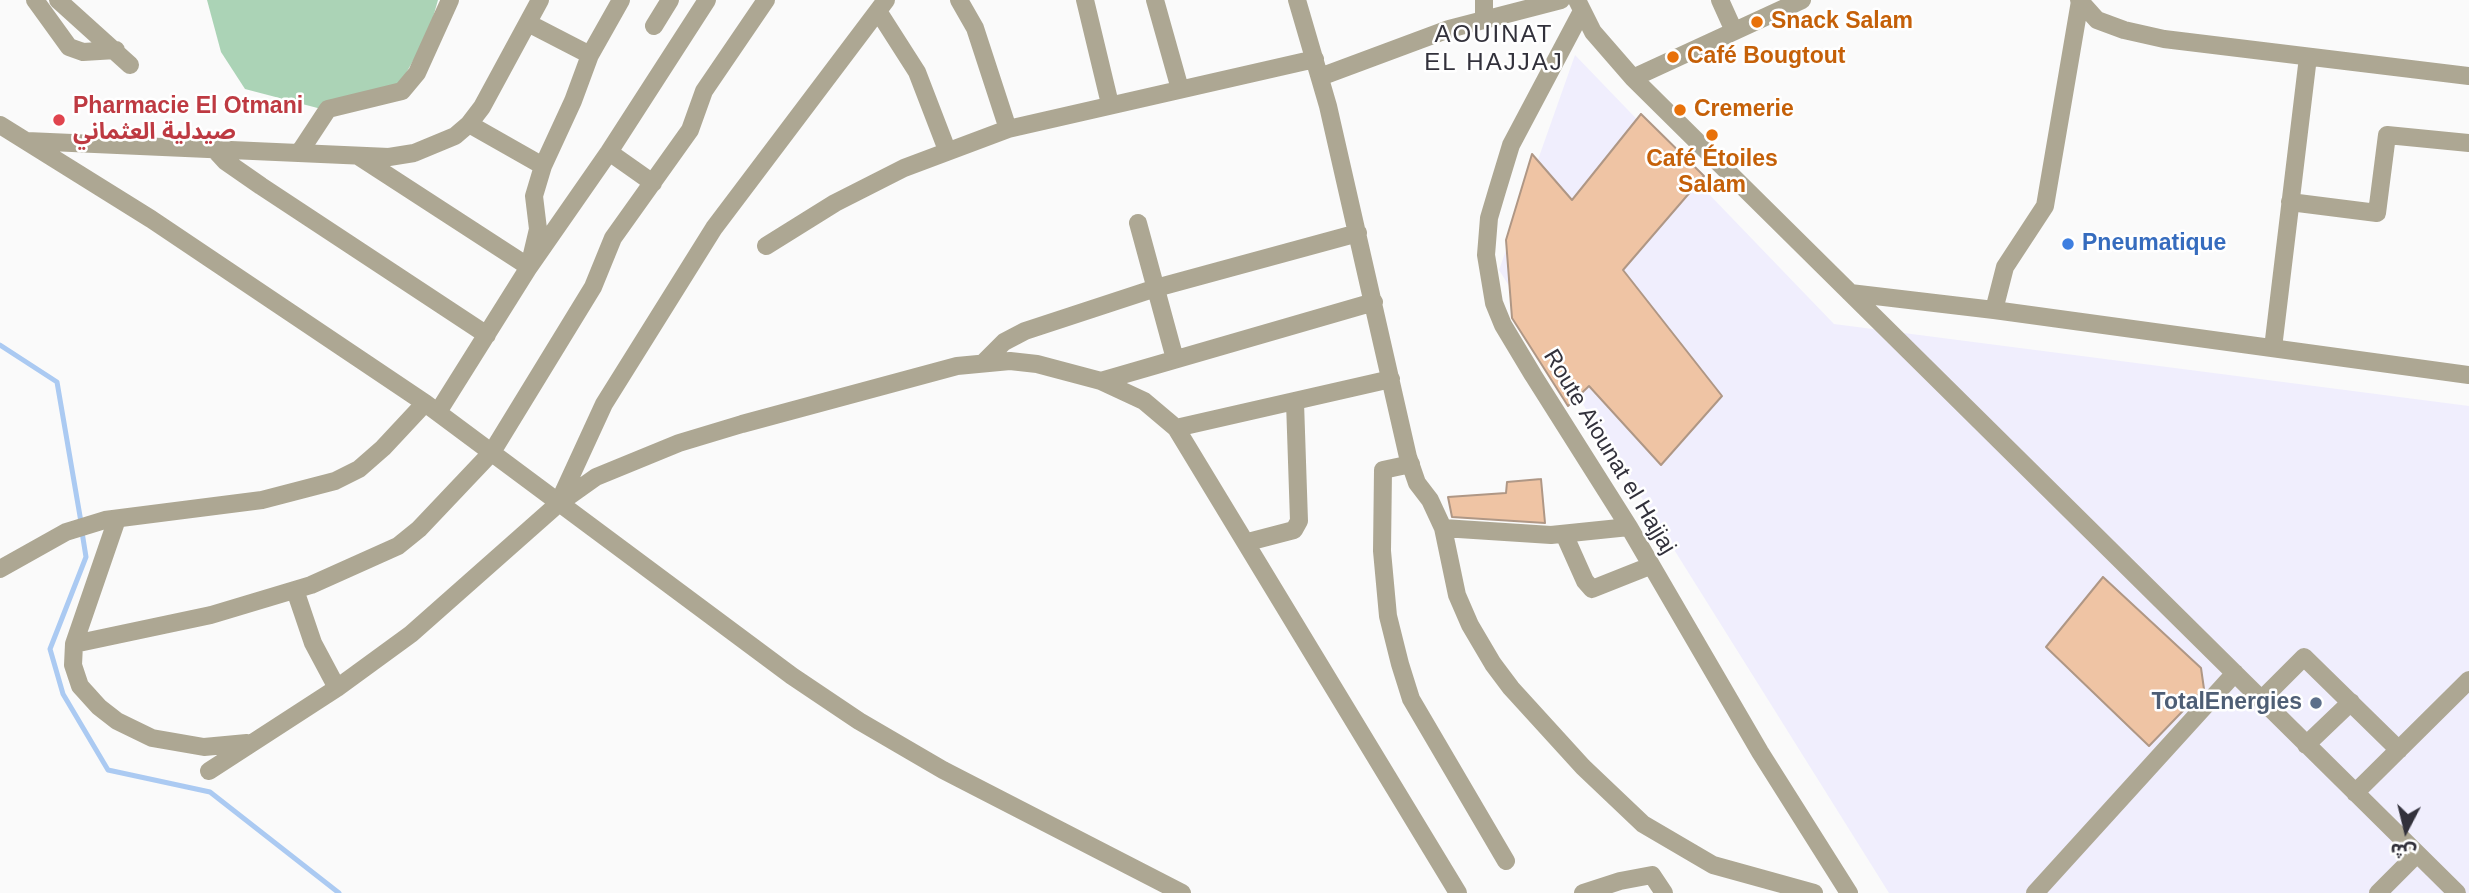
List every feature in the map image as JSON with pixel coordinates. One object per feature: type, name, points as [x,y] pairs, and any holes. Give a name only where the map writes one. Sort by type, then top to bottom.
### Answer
[{"type":"street","points":[[35,0],[69,47],[82,52],[116,50]]},
{"type":"street","points":[[58,0],[131,65]]},
{"type":"street","points":[[299,153],[328,109],[402,91],[417,73],[450,0]]},
{"type":"street","points":[[27,141],[389,157],[414,153],[438,145],[469,124],[482,107],[540,0]]},
{"type":"street","points":[[529,267],[538,229],[534,196],[543,166],[573,101],[590,55],[621,0]]},
{"type":"street","points":[[654,26],[670,0]]},
{"type":"street","points":[[0,569],[66,532],[111,519],[262,500],[335,481],[359,469],[431,407],[487,335],[529,267],[609,152],[707,0]]},
{"type":"street","points":[[74,644],[211,615],[295,590],[336,576],[398,546],[492,452],[593,288],[613,238],[690,130],[704,91],[766,0]]},
{"type":"street","points":[[959,0],[979,38],[1008,129]]},
{"type":"street","points":[[1085,0],[1110,104]]},
{"type":"street","points":[[1155,0],[1180,89]]},
{"type":"street","points":[[1297,0],[1320,77],[1358,233],[1410,464],[1443,528],[1457,595],[1493,664],[1511,688],[1583,767],[1643,824],[1713,865],[1814,893]]},
{"type":"street","points":[[1484,0],[1484,20]]},
{"type":"street","points":[[1320,77],[1449,29],[1561,0]]},
{"type":"street","points":[[1720,0],[1734,31]]},
{"type":"street","points":[[1633,78],[1802,0]]},
{"type":"street","points":[[2080,1],[2097,20],[2124,30],[2208,45],[2469,76]]},
{"type":"street","points":[[1994,310],[2005,267],[2045,206],[2080,1]]},
{"type":"street","points":[[558,504],[604,404],[714,228],[882,5],[917,72],[947,150]]},
{"type":"street","points":[[1580,6],[1607,51],[1633,78],[2457,893]]},
{"type":"street","name":"Route Aiounat el Hajjaj","points":[[1580,6],[1511,145],[1489,218],[1487,267],[1503,325],[1629,527],[1760,752],[1849,893]]},
{"type":"street","points":[[528,23],[590,55]]},
{"type":"street","points":[[2273,348],[2308,57]]},
{"type":"street","points":[[766,246],[860,189],[947,150],[1008,129],[1315,59]]},
{"type":"street","points":[[469,124],[543,166]]},
{"type":"street","points":[[0,125],[431,407],[792,676],[859,721],[943,771],[1182,893]]},
{"type":"street","points":[[2290,202],[2377,213],[2387,135],[2469,144]]},
{"type":"street","points":[[213,148],[234,168],[487,335]]},
{"type":"street","points":[[609,152],[653,183]]},
{"type":"street","points":[[358,156],[529,267]]},
{"type":"street","points":[[1138,223],[1175,359]]},
{"type":"street","points":[[984,362],[1011,337],[1156,288],[1358,233]]},
{"type":"street","points":[[1850,293],[2469,375]]},
{"type":"street","points":[[1101,381],[1374,302]]},
{"type":"street","points":[[209,771],[337,688],[411,634],[558,504],[605,472],[679,443],[957,366],[984,362],[1037,364],[1101,381],[1144,401],[1176,428],[1248,542],[1458,893]]},
{"type":"street","points":[[1176,428],[1391,379]]},
{"type":"street","points":[[1248,542],[1294,530],[1299,521],[1295,402]]},
{"type":"street","points":[[1410,464],[1383,470],[1382,551],[1388,616],[1411,699],[1506,860]]},
{"type":"street","points":[[111,519],[74,644],[73,665],[80,686],[99,707],[132,730],[174,744],[233,746],[254,742]]},
{"type":"street","points":[[1443,528],[1564,534],[1629,527]]},
{"type":"street","points":[[1564,534],[1585,581],[1592,589],[1650,566]]},
{"type":"street","points":[[295,590],[313,643],[337,688]]},
{"type":"street","points":[[2261,700],[2304,657],[2399,750]]},
{"type":"street","points":[[2035,893],[2235,673]]},
{"type":"street","points":[[2355,793],[2469,680]]},
{"type":"street","points":[[2306,745],[2351,702]]},
{"type":"street","points":[[2378,893],[2417,855]]},
{"type":"street","points":[[1583,893],[1619,881],[1652,875],[1664,893]]},
{"type":"street","points":[[1748,876],[1759,893]]},
{"type":"shaded area","points":[[1575,55],[1834,324],[2469,406],[2469,893],[1889,893],[1499,270]]},
{"type":"green space","points":[[207,0],[438,0],[428,35],[391,99],[329,111],[245,89],[221,52]]},
{"type":"building","points":[[1641,114],[1704,176],[1623,270],[1722,396],[1661,465],[1589,386],[1568,406],[1512,318],[1506,240],[1532,154],[1572,200]]},
{"type":"building","points":[[1541,479],[1545,523],[1452,517],[1448,497],[1506,493],[1507,482]]},
{"type":"building","points":[[2103,577],[2201,668],[2204,689],[2149,746],[2046,647]]},
{"type":"waterway","points":[[0,345],[57,382],[81,522]]},
{"type":"waterway","points":[[82,532],[86,557],[50,649],[63,694],[108,770],[210,792],[339,893]]},
{"type":"place","name":"Snack Salam","points":[[1757,22]]},
{"type":"place","name":"Café Bougtout","points":[[1673,57]]},
{"type":"place","name":"Cremerie","points":[[1680,110]]},
{"type":"place","name":"Pharmacie El Otmani صيدلية العثماني","points":[[59,120]]},
{"type":"place","name":"Café Étoiles Salam","points":[[1712,135]]},
{"type":"place","name":"Pneumatique","points":[[2068,244]]},
{"type":"place","name":"TotalEnergies","points":[[2316,703]]},
{"type":"district","name":"AOUINAT EL HAJJAJ","points":[[1494,49]]}]
